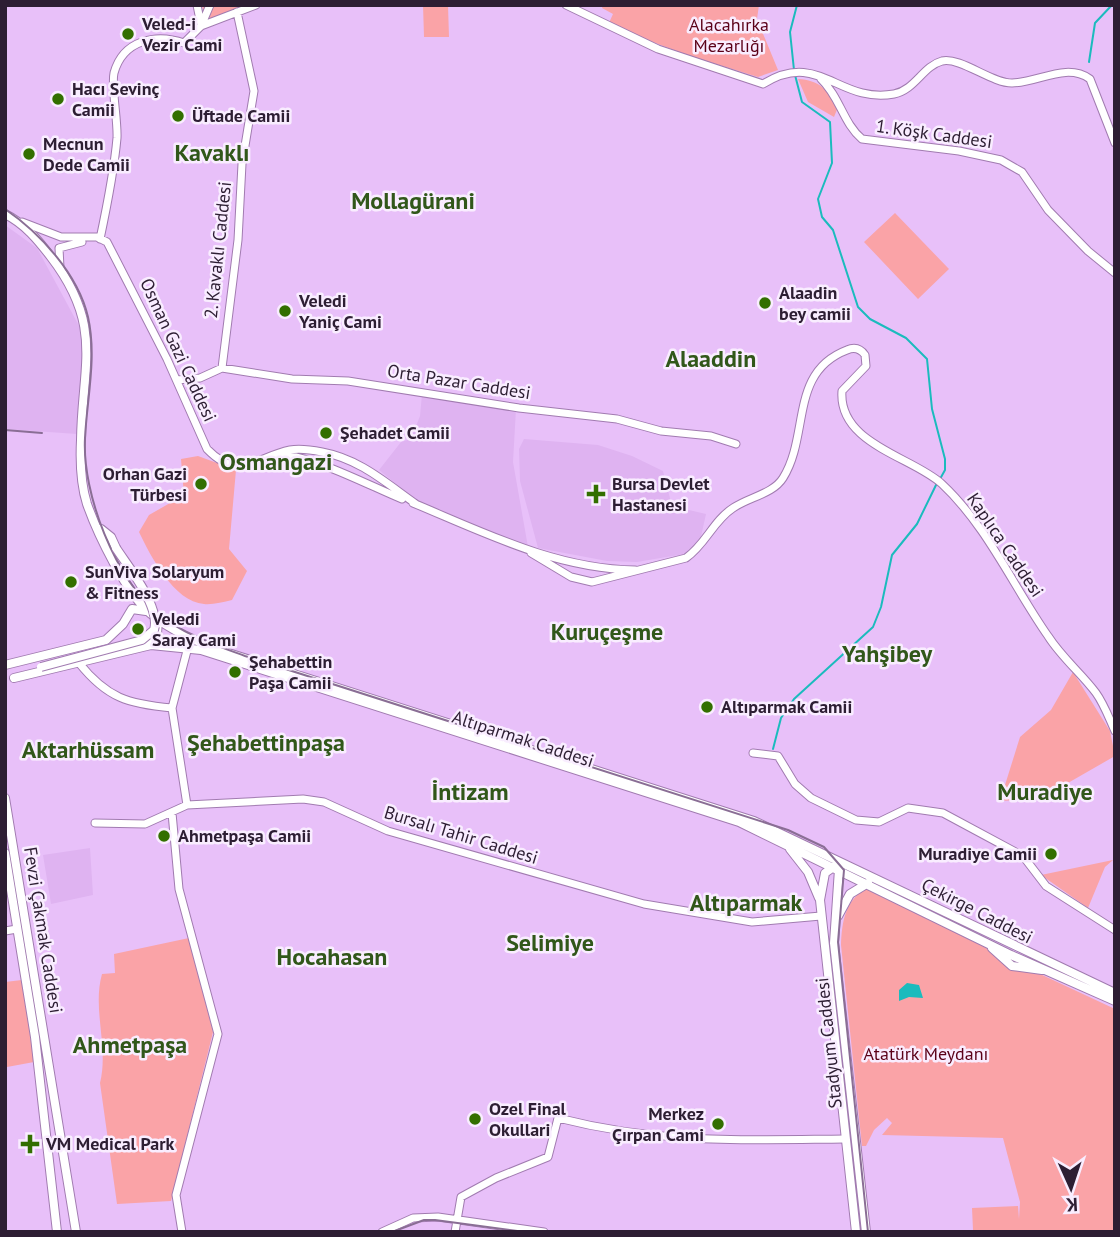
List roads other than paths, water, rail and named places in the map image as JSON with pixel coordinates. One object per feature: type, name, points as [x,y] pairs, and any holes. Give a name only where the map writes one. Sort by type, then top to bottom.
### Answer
[{"type":"main road","points":[[197,5],[201,26]]},
{"type":"main road","points":[[100,239],[117,137],[116,70],[123,57],[141,40],[162,38],[184,43],[201,26],[210,5]]},
{"type":"main road","points":[[201,26],[256,5]]},
{"type":"main road","points":[[566,5],[649,45],[763,84],[785,72],[798,70],[864,93],[880,95],[909,88],[943,61],[950,61],[1002,82],[1015,83],[1060,73],[1082,74],[1090,79],[1115,143]]},
{"type":"main road","name":"2. Kavaklı Caddesi","points":[[222,368],[238,240],[242,164],[254,91],[237,12]]},
{"type":"main road","name":"1. Köşk Caddesi","points":[[818,76],[831,89],[850,129],[862,139],[991,156],[1022,172],[1065,227],[1115,273]]},
{"type":"main road","points":[[5,214],[61,237],[100,239]]},
{"type":"main road","points":[[18,220],[60,268],[78,302],[87,333],[87,375],[80,440],[85,495],[108,550],[148,612]]},
{"type":"main road","points":[[60,268],[58,252],[63,245],[100,239]]},
{"type":"main road","name":"Osman Gazi Caddesi","points":[[100,239],[107,243],[124,271],[207,449],[215,457],[240,467],[257,464],[296,449],[344,458],[363,465],[416,504]]},
{"type":"main road","name":"Kaplıca Caddesi","points":[[642,570],[686,558],[698,550],[719,520],[734,507],[778,485],[793,454],[808,384],[828,360],[852,348],[862,351],[867,360],[864,372],[842,391],[845,410],[850,418],[879,449],[935,479],[948,491],[1003,564],[1062,656],[1095,692],[1115,731]]},
{"type":"main road","name":"Orta Pazar Caddesi","points":[[177,380],[200,378],[222,368],[292,379],[348,381],[519,408],[617,419],[661,432],[710,436],[736,444]]},
{"type":"main road","points":[[275,456],[294,457],[356,477],[531,553],[582,581],[592,582],[642,570]]},
{"type":"main road","points":[[10,679],[41,667],[142,640],[154,630],[156,615],[152,604],[111,537],[98,526]]},
{"type":"main road","points":[[531,553],[617,570],[642,570]]},
{"type":"main road","points":[[5,665],[106,640],[123,624],[128,613],[140,608],[202,647]]},
{"type":"main road","points":[[10,679],[132,648],[154,638],[159,629],[158,620]]},
{"type":"main road","points":[[132,648],[156,645],[202,647]]},
{"type":"main road","points":[[187,805],[172,708],[188,647]]},
{"type":"main road","name":"Altıparmak Caddesi","points":[[202,647],[739,822],[836,868]]},
{"type":"main road","name":"Altıparmak Caddesi","points":[[202,647],[754,821],[826,857]]},
{"type":"main road","points":[[79,663],[98,687],[114,696],[172,708]]},
{"type":"main road","points":[[753,753],[778,756],[795,784],[811,798],[856,820],[879,822],[908,808],[943,813],[1023,856],[1046,886],[1115,930]]},
{"type":"main road","name":"Fevzi Çakmak Caddesi","points":[[5,799],[76,1232]]},
{"type":"main road","name":"Bursalı Tahir Caddesi","points":[[95,824],[145,824],[187,805],[303,799],[324,802],[388,831],[644,904],[752,922],[821,916]]},
{"type":"main road","points":[[172,813],[179,889],[218,1034],[176,1195],[182,1232]]},
{"type":"main road","points":[[789,846],[821,896]]},
{"type":"main road","points":[[5,853],[46,1118],[57,1232]]},
{"type":"main road","points":[[826,857],[836,868]]},
{"type":"main road","name":"Çekirge Caddesi","points":[[826,857],[1115,993]]},
{"type":"main road","points":[[848,866],[825,873],[821,916],[856,1232]]},
{"type":"main road","name":"Çekirge Caddesi","points":[[836,868],[988,943],[1115,1001]]},
{"type":"main road","name":"Stadyum Caddesi","points":[[836,868],[835,922],[866,1232]]},
{"type":"main road","points":[[835,922],[850,894],[868,883]]},
{"type":"main road","points":[[821,896],[826,887],[834,889],[836,908]]},
{"type":"main road","points":[[6,920],[15,918]]},
{"type":"main road","points":[[5,931],[18,929]]},
{"type":"main road","points":[[455,1232],[461,1197],[548,1157],[558,1118],[623,1133],[690,1141],[844,1139]]},
{"type":"main road","points":[[382,1232],[414,1218],[457,1217],[544,1232]]},
{"type":"waterway","points":[[794,70],[790,32],[797,5]]},
{"type":"waterway","points":[[1089,62],[1095,23],[1112,5]]},
{"type":"waterway","points":[[795,75],[802,102],[830,122],[832,163],[818,199],[822,217],[833,230],[858,307],[870,319],[906,338],[927,359],[932,409],[945,459],[945,470],[940,479]]},
{"type":"waterway","points":[[773,749],[781,718],[794,699],[873,627],[881,607],[892,555],[917,524],[937,483]]},
{"type":"tram line","points":[[5,209],[31,230],[56,256],[67,270],[83,301],[92,347],[85,438],[89,484],[95,509],[115,558],[128,580],[159,614],[189,634],[245,656],[788,830],[824,847],[844,870],[838,942],[868,1232]]},
{"type":"tram line","points":[[5,430],[42,433]]},
{"type":"tram line","points":[[392,1232],[424,1220],[525,1232]]},
{"type":"place","name":"Veled-i Vezir Cami","points":[[128,34]]},
{"type":"place","name":"Hacı Sevinç Camii","points":[[58,99]]},
{"type":"place","name":"Üftade Camii","points":[[178,116]]},
{"type":"place","name":"Mecnun Dede Camii","points":[[29,154]]},
{"type":"place","name":"Alaadin bey camii","points":[[765,303]]},
{"type":"place","name":"Veledi Yaniç Cami","points":[[285,311]]},
{"type":"place","name":"Şehadet Camii","points":[[326,433]]},
{"type":"place","name":"Orhan Gazi Türbesi","points":[[201,484]]},
{"type":"place","name":"Bursa Devlet Hastanesi","points":[[596,494]]},
{"type":"place","name":"SunViva Solaryum & Fitness","points":[[71,582]]},
{"type":"place","name":"Veledi Saray Cami","points":[[138,629]]},
{"type":"place","name":"Şehabettin Paşa Camii","points":[[235,672]]},
{"type":"place","name":"Altıparmak Camii","points":[[707,707]]},
{"type":"place","name":"Ahmetpaşa Camii","points":[[164,836]]},
{"type":"place","name":"Muradiye Camii","points":[[1051,854]]},
{"type":"place","name":"Ozel Final Okullari","points":[[475,1119]]},
{"type":"place","name":"Merkez Çırpan Cami","points":[[718,1124]]},
{"type":"place","name":"VM Medical Park","points":[[30,1144]]},
{"type":"district","name":"Kavaklı","points":[[212,153]]},
{"type":"district","name":"Mollagürani","points":[[413,201]]},
{"type":"district","name":"Alaaddin","points":[[711,359]]},
{"type":"district","name":"Osmangazi","points":[[276,462]]},
{"type":"district","name":"Kuruçeşme","points":[[607,632]]},
{"type":"district","name":"Yahşibey","points":[[887,654]]},
{"type":"district","name":"Şehabettinpaşa","points":[[266,743]]},
{"type":"district","name":"Aktarhüssam","points":[[88,750]]},
{"type":"district","name":"İntizam","points":[[470,792]]},
{"type":"district","name":"Muradiye","points":[[1045,792]]},
{"type":"district","name":"Altıparmak","points":[[746,903]]},
{"type":"district","name":"Selimiye","points":[[550,943]]},
{"type":"district","name":"Hocahasan","points":[[332,957]]},
{"type":"district","name":"Ahmetpaşa","points":[[130,1045]]},
{"type":"park label","name":"Alacahırka Mezarlığı","points":[[729,35]]},
{"type":"park label","name":"Atatürk Meydanı","points":[[926,1054]]}]
